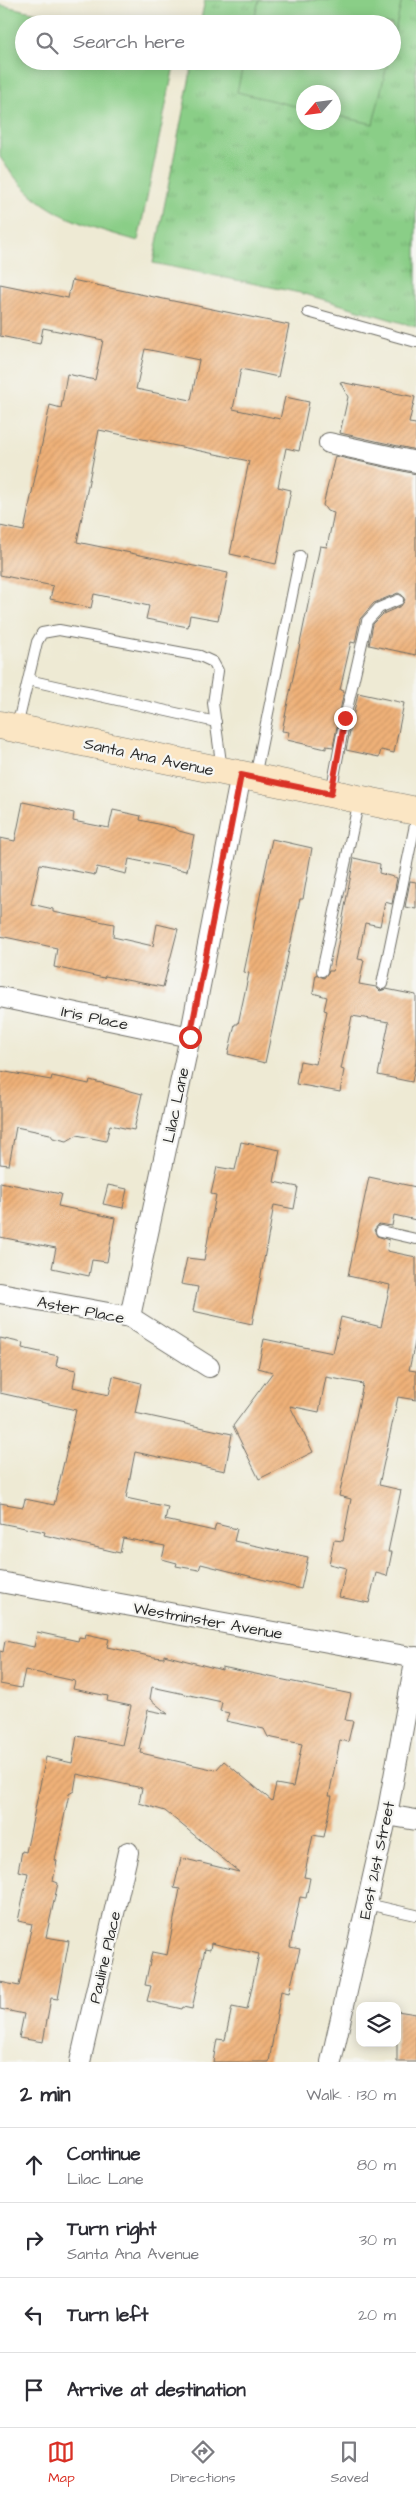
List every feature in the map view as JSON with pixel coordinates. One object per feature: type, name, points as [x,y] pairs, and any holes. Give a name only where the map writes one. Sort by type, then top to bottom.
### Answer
[{"type":"street","points":[[330,443],[416,462]]},
{"type":"street","name":"Santa Ana Avenue","points":[[8,727],[416,811]]},
{"type":"street","name":"Lilac Lane","points":[[130,1317],[190,1037],[239,775]]},
{"type":"street","name":"Iris Place","points":[[0,997],[190,1037]]},
{"type":"street","name":"Aster Place","points":[[0,1293],[130,1317],[209,1366]]},
{"type":"street","name":"Westminster Avenue","points":[[0,1582],[416,1657]]},
{"type":"street","name":"East 21st Street","points":[[331,2062],[387,1815],[416,1657]]},
{"type":"street","points":[[387,1815],[416,1820]]},
{"type":"street","name":"Pauline Place","points":[[80,2062],[128,1852]]},
{"type":"lane","points":[[308,312],[416,342]]},
{"type":"lane","points":[[239,775],[300,556]]},
{"type":"lane","points":[[331,794],[345,718],[368,621],[379,608],[398,600]]},
{"type":"lane","points":[[8,727],[28,680],[36,642],[42,633],[59,630],[200,656],[213,662],[218,671],[213,703],[216,722],[239,775]]},
{"type":"lane","points":[[28,680],[216,722]]},
{"type":"lane","points":[[322,971],[359,799]]},
{"type":"lane","points":[[382,984],[416,820]]},
{"type":"lane","points":[[381,1231],[416,1239]]},
{"type":"lane","points":[[366,1904],[416,1915]]},
{"type":"green space","points":[[205,0],[416,0],[416,327],[305,294],[153,263],[191,70],[401,70],[401,15],[202,15]]},
{"type":"green space","points":[[259,0],[402,0],[399,15],[255,15]]},
{"type":"green space","points":[[0,5],[47,15],[15,15],[15,70],[173,70],[138,241],[77,222],[60,214],[29,192],[0,157]]},
{"type":"green space","points":[[242,70],[386,70],[373,124],[341,117],[341,85],[296,85],[296,106],[237,92]]},
{"type":"building","points":[[72,280],[289,325],[278,377],[241,369],[233,409],[280,419],[285,397],[309,402],[299,451],[286,448],[278,487],[291,490],[276,564],[230,554],[249,461],[99,430],[77,542],[228,573],[218,620],[190,615],[188,627],[146,619],[149,606],[94,594],[91,608],[50,599],[53,586],[0,575],[0,526],[24,531],[50,405],[61,408],[67,374],[95,380],[103,340],[43,328],[40,344],[0,336],[0,284],[68,298]],"holes":[[[145,349],[199,360],[191,400],[136,389]]]},
{"type":"building","points":[[340,382],[415,397],[409,423],[416,424],[416,450],[340,433],[348,397]]},
{"type":"building","points":[[335,456],[416,474],[416,655],[369,645],[373,624],[383,614],[401,606],[405,600],[398,593],[374,603],[360,619],[355,643],[351,642],[340,690],[344,691],[333,747],[326,746],[326,749],[287,740],[289,732],[282,731],[320,546],[327,547],[334,513],[327,511],[323,505]]},
{"type":"building","points":[[358,693],[404,703],[394,753],[381,750],[379,757],[346,750]]},
{"type":"building","points":[[23,802],[74,813],[73,821],[109,828],[113,810],[141,816],[140,820],[175,828],[194,835],[187,871],[129,859],[126,874],[97,867],[95,875],[40,864],[31,904],[53,909],[53,912],[114,924],[113,937],[153,946],[157,924],[178,929],[163,987],[105,976],[104,978],[54,967],[57,948],[0,936],[0,838],[15,841]]},
{"type":"building","points":[[272,839],[312,848],[303,899],[300,899],[265,1063],[228,1054],[235,1024],[238,1024],[249,973],[244,972]]},
{"type":"building","points":[[354,858],[380,864],[379,873],[397,878],[392,904],[385,902],[380,926],[365,923],[358,959],[364,960],[359,984],[376,987],[380,991],[386,989],[416,995],[416,1062],[412,1082],[378,1075],[389,1022],[352,1016],[341,1069],[344,1070],[340,1092],[296,1084],[300,1061],[316,1064],[327,1011],[324,1010],[327,997],[313,993],[316,974],[324,978],[329,971],[333,971]]},
{"type":"building","points":[[410,881],[416,882],[416,909],[405,907]]},
{"type":"building","points":[[0,1071],[51,1080],[52,1076],[89,1084],[90,1080],[142,1094],[134,1130],[110,1125],[106,1141],[77,1135],[67,1141],[53,1138],[50,1134],[16,1127],[9,1165],[0,1164]]},
{"type":"building","points":[[241,1142],[280,1150],[274,1182],[298,1187],[294,1209],[274,1205],[252,1324],[193,1311],[198,1287],[181,1284],[187,1258],[204,1260],[216,1195],[211,1194],[217,1167],[235,1170]]},
{"type":"building","points":[[369,1177],[416,1187],[416,1220],[394,1215],[392,1226],[379,1224],[374,1230],[377,1236],[389,1240],[387,1251],[416,1257],[416,1338],[409,1370],[416,1371],[416,1400],[398,1397],[379,1485],[401,1490],[388,1552],[392,1552],[387,1576],[376,1573],[369,1603],[339,1597],[346,1568],[329,1564],[334,1540],[343,1541],[351,1499],[339,1496],[363,1384],[326,1377],[319,1412],[290,1406],[313,1452],[259,1479],[233,1426],[273,1372],[258,1368],[264,1339],[333,1353],[341,1317],[381,1327],[390,1285],[348,1276]]},
{"type":"building","points":[[0,1182],[61,1194],[58,1206],[115,1218],[107,1262],[92,1260],[89,1276],[52,1268],[56,1248],[0,1237]]},
{"type":"building","points":[[108,1185],[127,1189],[123,1208],[103,1204]]},
{"type":"building","points":[[0,1338],[23,1343],[22,1348],[58,1356],[56,1366],[76,1370],[73,1387],[109,1395],[113,1376],[141,1383],[135,1413],[232,1434],[225,1471],[135,1452],[126,1498],[168,1507],[165,1520],[214,1531],[216,1524],[237,1529],[234,1541],[308,1557],[301,1589],[201,1564],[199,1570],[176,1566],[177,1563],[162,1559],[165,1546],[123,1538],[120,1553],[44,1535],[45,1532],[0,1523],[0,1503],[23,1507],[25,1499],[54,1505],[76,1410],[0,1393]]},
{"type":"building","points":[[37,1632],[78,1641],[79,1637],[85,1638],[86,1634],[109,1639],[107,1647],[154,1657],[164,1658],[164,1655],[222,1670],[222,1667],[351,1694],[345,1720],[353,1721],[348,1742],[340,1740],[329,1796],[332,1796],[324,1837],[313,1835],[304,1877],[310,1878],[306,1898],[300,1897],[290,1947],[300,1949],[289,1993],[281,1991],[269,2062],[213,2062],[217,2039],[225,2040],[232,2007],[247,2010],[259,1954],[211,1943],[210,1950],[205,1949],[192,2009],[183,2007],[182,2009],[147,2001],[151,1986],[145,1985],[152,1952],[167,1955],[180,1889],[174,1888],[181,1858],[239,1872],[165,1811],[139,1803],[142,1788],[77,1774],[74,1791],[69,1794],[55,1860],[57,1861],[53,1881],[58,1883],[46,1937],[69,1941],[58,1999],[51,1998],[43,2042],[19,2038],[24,2014],[0,2009],[0,1982],[19,1986],[32,1924],[18,1921],[28,1873],[18,1871],[22,1851],[26,1852],[46,1757],[72,1763],[77,1736],[122,1745],[131,1706],[107,1701],[108,1696],[73,1689],[75,1681],[25,1670],[21,1688],[0,1684],[0,1651],[3,1652],[5,1641],[34,1647]],"holes":[[[152,1687],[222,1702],[220,1711],[229,1713],[226,1721],[264,1729],[268,1737],[302,1744],[293,1787],[276,1784],[272,1801],[224,1761],[216,1770],[141,1753],[142,1749],[139,1749],[148,1710],[168,1714],[150,1699]]]},
{"type":"building","points":[[401,2012],[416,2014],[416,2062],[397,2062],[397,2047],[401,2047]]},
{"type":"route","points":[[190,1037],[241,775],[331,794],[345,718]]}]
